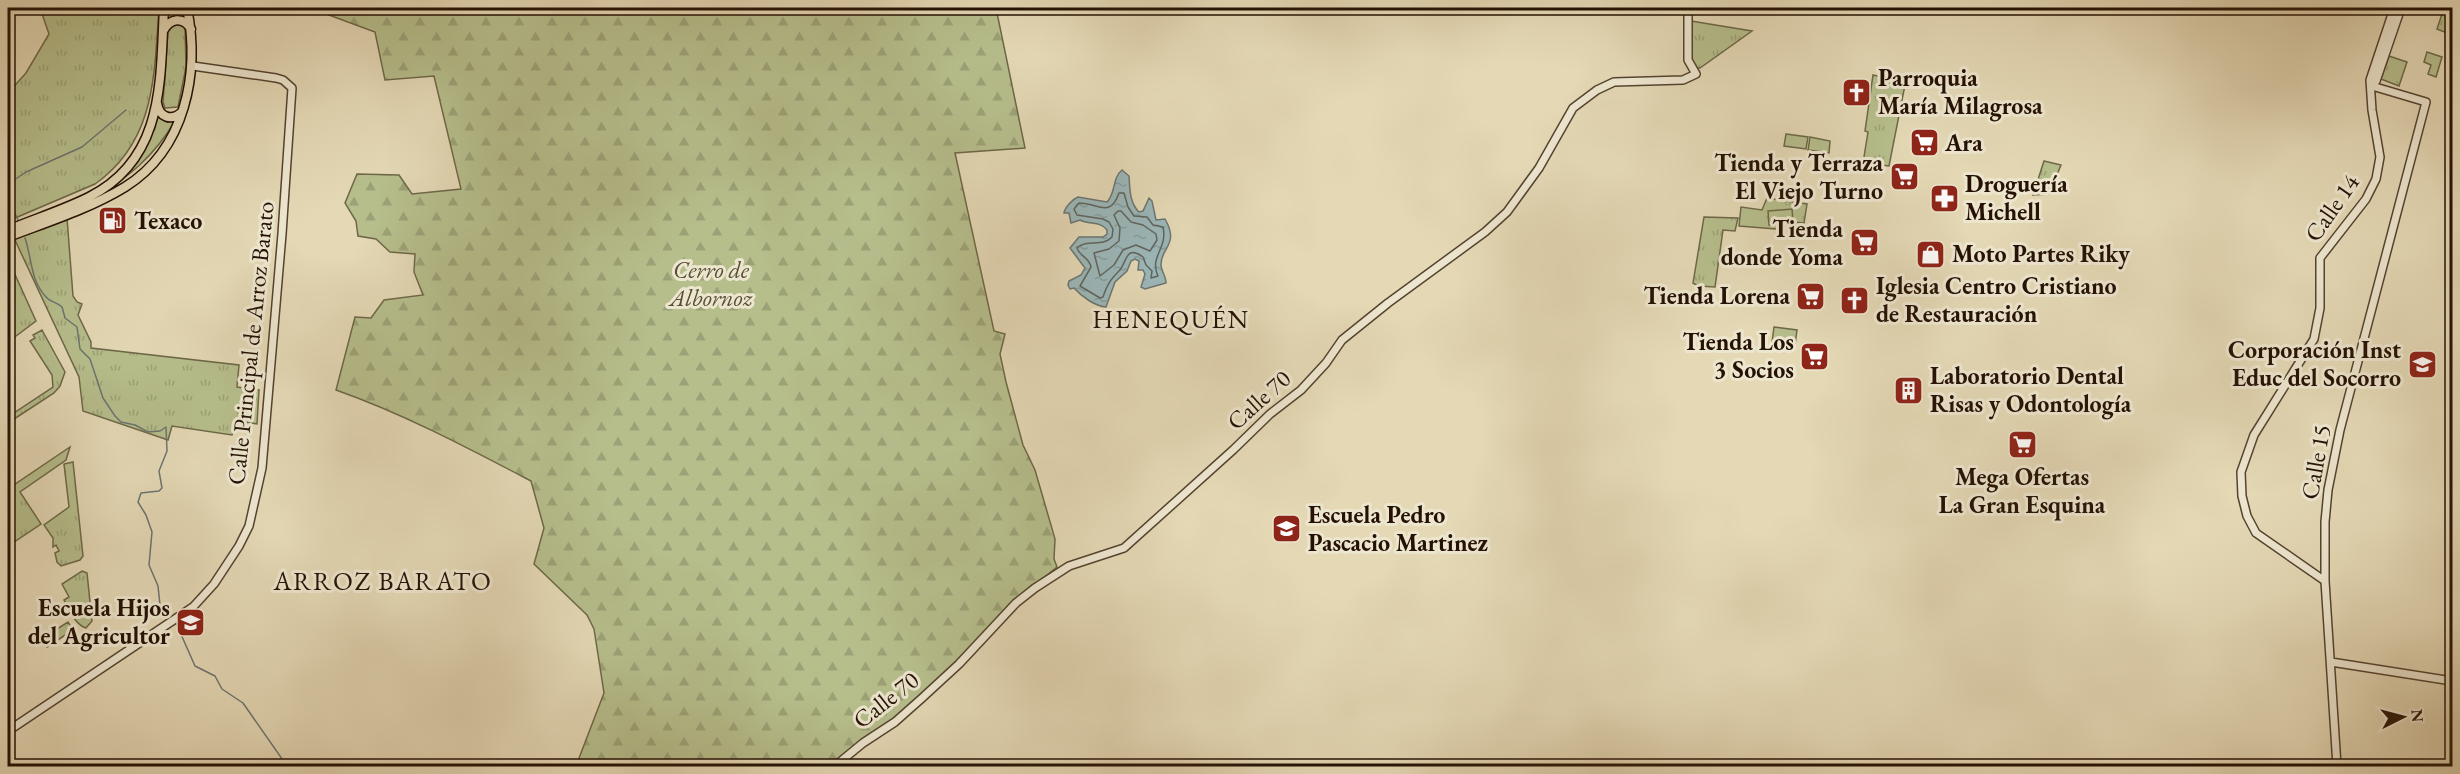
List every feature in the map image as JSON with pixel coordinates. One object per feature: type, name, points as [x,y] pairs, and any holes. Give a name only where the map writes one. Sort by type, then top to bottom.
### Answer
[{"type":"main road","points":[[8,230],[84,200],[117,179],[141,150],[154,119],[157,102],[164,8]]},
{"type":"main road","points":[[8,237],[97,202],[128,185],[156,159],[172,134],[182,112],[193,66],[191,29],[187,8]]},
{"type":"main road","points":[[163,30],[171,21],[179,20],[191,29]]},
{"type":"main road","points":[[157,102],[159,111],[166,117],[175,117],[182,112]]},
{"type":"street","name":"Calle 70","points":[[835,766],[863,743],[895,722],[921,699],[959,664],[1016,603],[1035,588],[1069,566],[1125,548],[1270,414],[1300,390],[1326,363],[1342,340],[1492,226],[1507,212],[1539,168],[1572,108],[1597,90],[1614,82],[1683,80],[1696,75],[1688,60],[1688,8]]},
{"type":"street","name":"Calle 14","points":[[2325,580],[2256,533],[2247,516],[2242,496],[2241,472],[2254,435],[2314,339],[2320,308],[2320,258],[2366,199],[2376,179],[2380,158],[2372,110],[2370,80],[2394,8]]},
{"type":"street","name":"Calle 14","points":[[2372,86],[2376,81],[2401,8]]},
{"type":"street","name":"Calle Principal de Arroz Barato","points":[[8,731],[173,621],[199,601],[229,563],[249,526],[264,446],[292,88],[283,80],[276,78],[193,66]]},
{"type":"street","name":"Calle 15","points":[[2337,766],[2325,580],[2325,522],[2330,478],[2340,430],[2426,102],[2372,86]]},
{"type":"street","points":[[2331,662],[2452,681]]},
{"type":"green space","points":[[40,8],[159,8],[153,82],[141,127],[130,148],[115,167],[95,184],[8,221],[8,93],[26,73],[49,34]]},
{"type":"green space","name":"Cerro de Albornoz","points":[[310,8],[996,8],[1025,148],[955,153],[994,331],[1005,334],[1000,354],[1006,382],[1023,445],[1035,470],[1055,539],[1054,559],[1057,567],[1016,600],[928,690],[894,720],[876,730],[831,766],[576,766],[604,693],[594,629],[587,615],[534,564],[544,528],[531,481],[411,421],[336,390],[355,317],[371,318],[384,300],[423,295],[414,272],[415,254],[390,252],[376,239],[358,236],[356,221],[345,203],[357,174],[399,175],[412,194],[461,189],[434,76],[385,80],[375,32]]},
{"type":"green space","points":[[2444,8],[2452,8],[2452,35],[2437,29]]},
{"type":"green space","points":[[1691,21],[1752,31],[1700,68],[1695,68],[1692,59]]},
{"type":"green space","points":[[174,23],[183,24],[185,28],[186,67],[178,107],[165,108],[163,102],[168,32]]},
{"type":"green space","points":[[2427,52],[2442,57],[2436,77],[2428,74],[2431,65],[2424,62]]},
{"type":"green space","points":[[2389,56],[2407,62],[2399,86],[2381,79]]},
{"type":"green space","points":[[1873,75],[1886,78],[1891,84],[1905,85],[1889,166],[1863,163]]},
{"type":"green space","points":[[156,115],[167,122],[175,121],[167,134],[139,165],[94,199],[126,172]]},
{"type":"green space","points":[[1786,134],[1808,137],[1806,149],[1784,146]]},
{"type":"green space","points":[[1810,137],[1830,141],[1829,153],[1808,150]]},
{"type":"green space","points":[[2044,161],[2061,165],[2049,194],[2033,195]]},
{"type":"green space","points":[[1767,198],[1807,204],[1804,223],[1793,222],[1776,229],[1739,226],[1741,207],[1762,210]]},
{"type":"green space","points":[[1792,209],[1793,222],[1769,225],[1768,211]]},
{"type":"green space","points":[[1704,217],[1738,218],[1735,231],[1723,230],[1715,287],[1698,286],[1693,283]]},
{"type":"green space","points":[[67,218],[73,296],[77,302],[82,304],[78,315],[91,342],[91,348],[239,365],[237,387],[259,390],[257,424],[237,421],[232,435],[172,426],[168,440],[83,411],[79,377],[14,238]]},
{"type":"green space","points":[[8,259],[36,321],[8,342]]},
{"type":"green space","points":[[1774,327],[1797,330],[1795,345],[1772,342]]},
{"type":"green space","points":[[42,330],[65,372],[60,386],[54,393],[8,423],[8,417],[53,387],[52,375],[30,341],[35,338],[33,335]]},
{"type":"green space","points":[[70,447],[66,460],[20,492],[41,524],[8,546],[8,489]]},
{"type":"green space","points":[[73,462],[83,556],[80,560],[61,566],[57,562],[55,553],[59,551],[56,545],[53,547],[53,538],[44,525],[69,507],[64,464]]},
{"type":"green space","points":[[82,571],[87,573],[92,621],[86,628],[75,620],[70,612],[64,600],[69,597],[62,584]]},
{"type":"green space","points":[[68,622],[73,630],[47,647],[41,639]]},
{"type":"water","points":[[1122,170],[1129,176],[1133,204],[1139,212],[1143,211],[1149,198],[1152,201],[1156,220],[1165,219],[1169,228],[1170,240],[1163,254],[1161,265],[1166,283],[1145,289],[1141,287],[1145,274],[1143,270],[1138,270],[1139,261],[1135,259],[1131,261],[1127,271],[1115,282],[1106,307],[1097,305],[1074,288],[1070,289],[1068,285],[1069,281],[1081,275],[1085,268],[1070,248],[1079,237],[1103,237],[1107,234],[1107,230],[1102,225],[1080,220],[1071,223],[1069,213],[1064,213],[1078,197],[1107,202]]},
{"type":"waterway","points":[[8,184],[26,172],[82,147],[126,110]]},
{"type":"waterway","points":[[8,206],[14,211],[18,220]]},
{"type":"waterway","points":[[25,238],[37,283],[48,299],[62,307],[65,318],[77,327],[80,349],[90,359],[103,398],[115,416],[121,422],[135,425],[148,432],[160,431],[166,427],[167,451],[159,471],[162,488],[159,491],[141,493],[138,502],[152,532],[149,565],[158,586],[160,605],[170,619]]},
{"type":"waterway","points":[[176,623],[195,666],[215,676],[222,689],[243,703],[287,766]]},
{"type":"place","name":"Parroquia María Milagrosa","points":[[1857,92]]},
{"type":"place","name":"Ara","points":[[1924,143]]},
{"type":"place","name":"Tienda y Terraza El Viejo Turno","points":[[1904,177]]},
{"type":"place","name":"Droguería Michell","points":[[1944,198]]},
{"type":"place","name":"Texaco","points":[[113,221]]},
{"type":"place","name":"Tienda donde Yoma","points":[[1864,243]]},
{"type":"place","name":"Moto Partes Riky","points":[[1931,254]]},
{"type":"place","name":"Tienda Lorena","points":[[1811,296]]},
{"type":"place","name":"Iglesia Centro Cristiano de Restauración","points":[[1855,300]]},
{"type":"place","name":"Tienda Los 3 Socios","points":[[1815,356]]},
{"type":"place","name":"Corporación Inst Educ del Socorro","points":[[2422,364]]},
{"type":"place","name":"Laboratorio Dental Risas y Odontología","points":[[1909,390]]},
{"type":"place","name":"Mega Ofertas La Gran Esquina","points":[[2022,444]]},
{"type":"place","name":"Escuela Pedro Pascacio Martinez","points":[[1287,529]]},
{"type":"place","name":"Escuela Hijos del Agricultor","points":[[191,622]]},
{"type":"district","name":"HENEQUÉN","points":[[1171,319]]},
{"type":"district","name":"ARROZ BARATO","points":[[383,581]]}]
